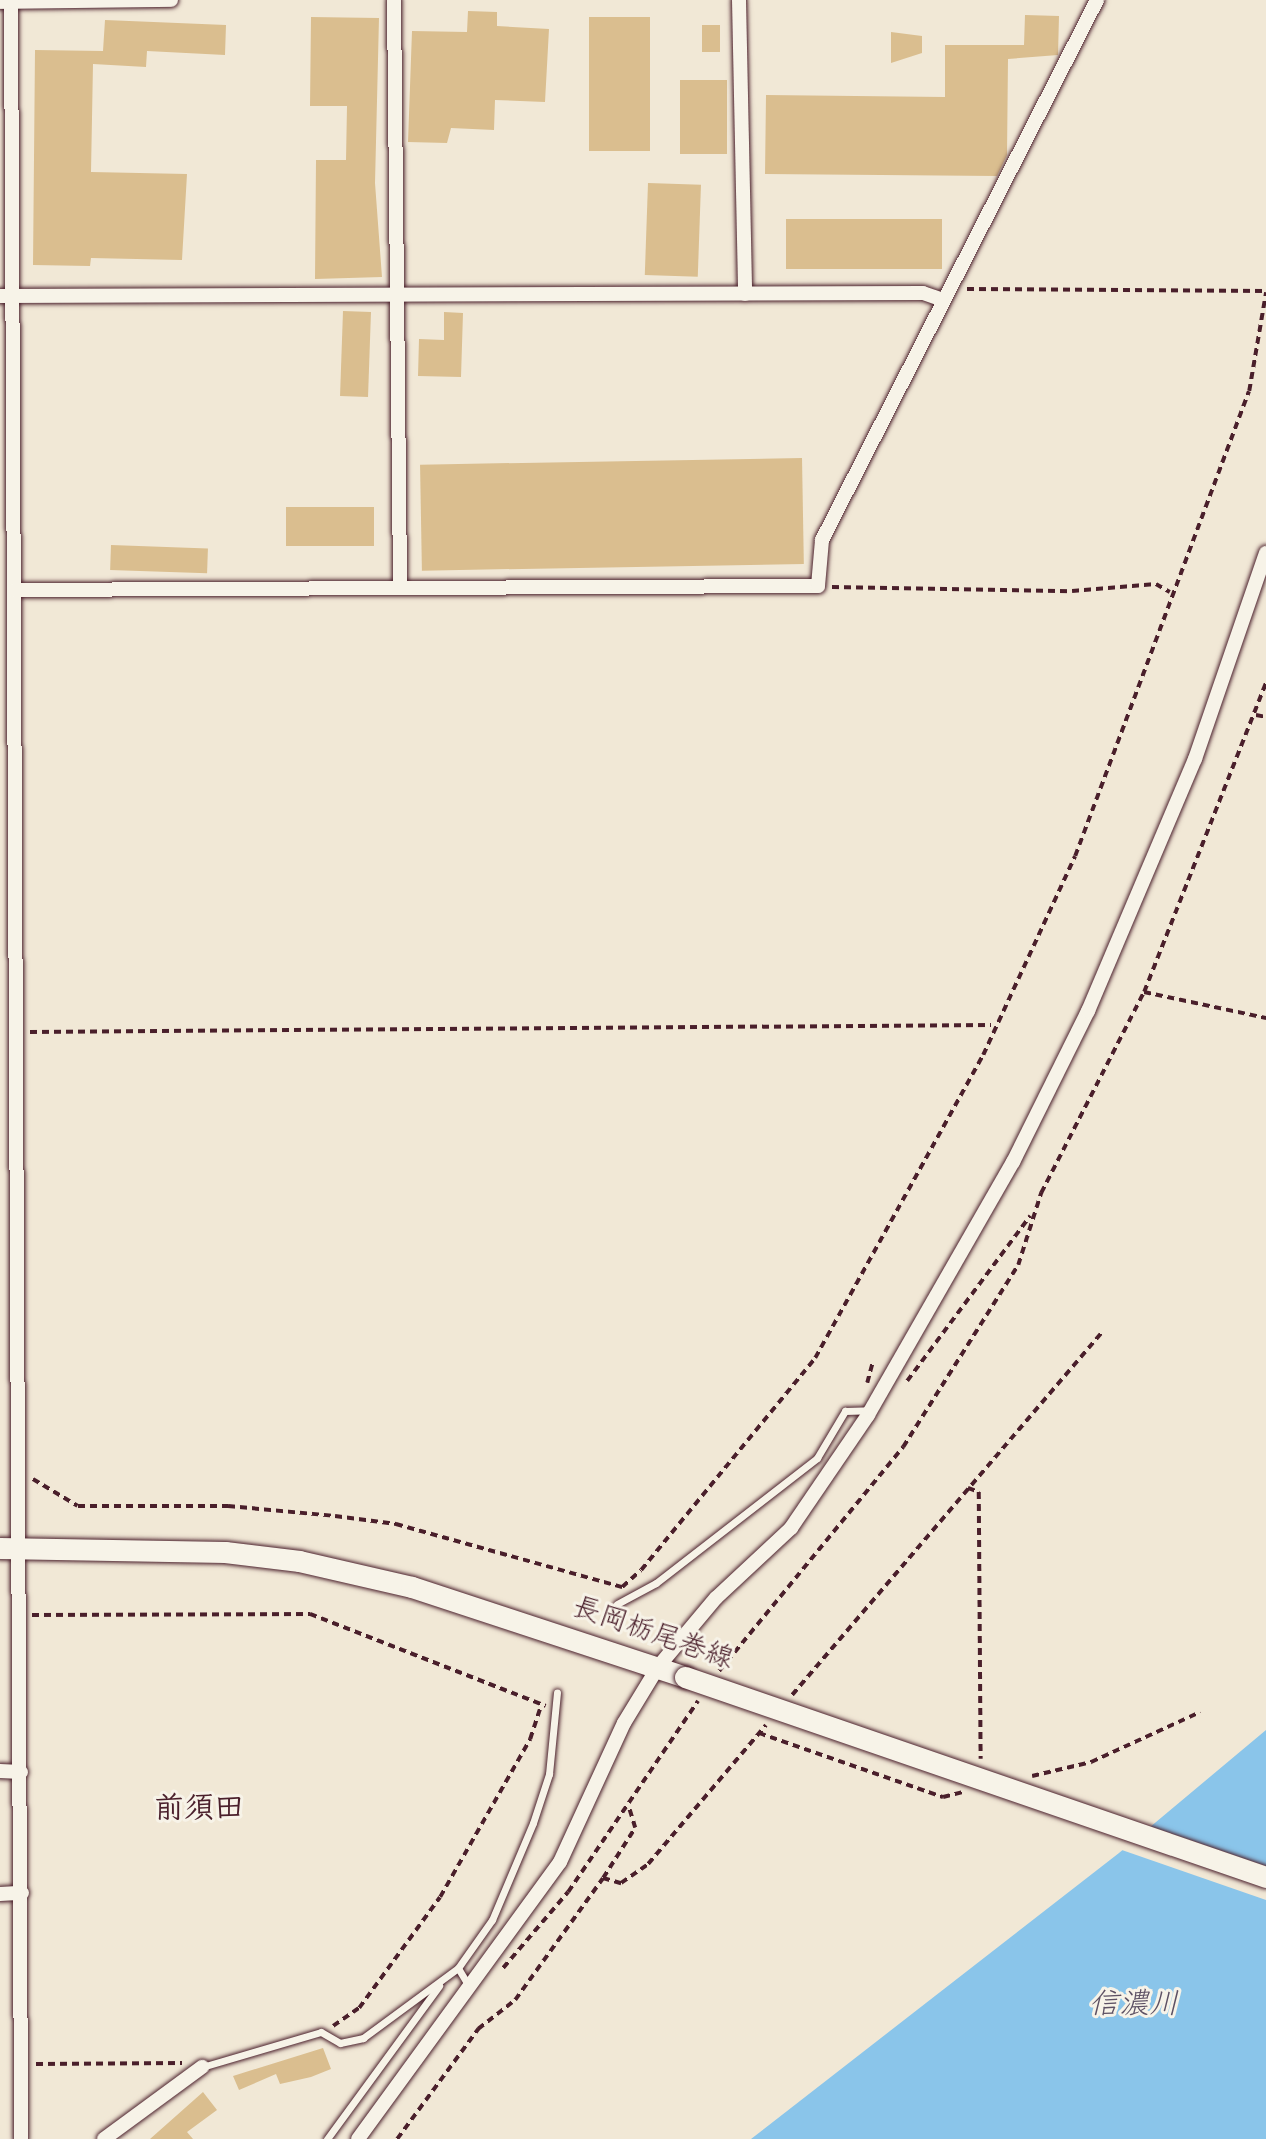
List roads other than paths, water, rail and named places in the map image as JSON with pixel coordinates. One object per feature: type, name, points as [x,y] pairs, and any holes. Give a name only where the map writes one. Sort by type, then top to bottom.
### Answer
[{"type":"main road","name":"長岡栃尾巻線","points":[[10,1548],[225,1552],[299,1561],[424,1591],[658,1667],[1266,1877]]},
{"type":"street","points":[[21,2139],[20,1613],[10,1548],[20,1474],[17,1032],[6,888],[14,590],[6,295],[7,2],[171,0]]},
{"type":"street","points":[[394,0],[400,585]]},
{"type":"street","points":[[739,0],[745,293]]},
{"type":"street","points":[[14,590],[400,585],[818,586],[822,540],[1097,0]]},
{"type":"street","points":[[6,295],[923,293],[943,300]]},
{"type":"street","points":[[358,2139],[470,1989],[560,1862],[624,1723],[658,1667],[716,1598],[791,1528],[871,1410],[1013,1162],[1088,1011],[1195,759],[1266,553]]},
{"type":"street","points":[[0,1771],[21,1772]]},
{"type":"street","points":[[0,1894],[22,1893]]},
{"type":"street","points":[[104,2139],[202,2067]]},
{"type":"lane","points":[[617,1604],[656,1583],[817,1458],[845,1411],[871,1410]]},
{"type":"lane","points":[[202,2067],[321,2032],[340,2043],[363,2038],[458,1968],[492,1920],[533,1823],[549,1774],[557,1692]]},
{"type":"lane","points":[[458,1968],[470,1989]]},
{"type":"lane","points":[[327,2139],[441,1982]]},
{"type":"water","name":"信濃川","points":[[1266,1730],[1266,2139],[751,2139],[1119,1853]]},
{"type":"district","name":"前須田","points":[[199,1812]]}]
